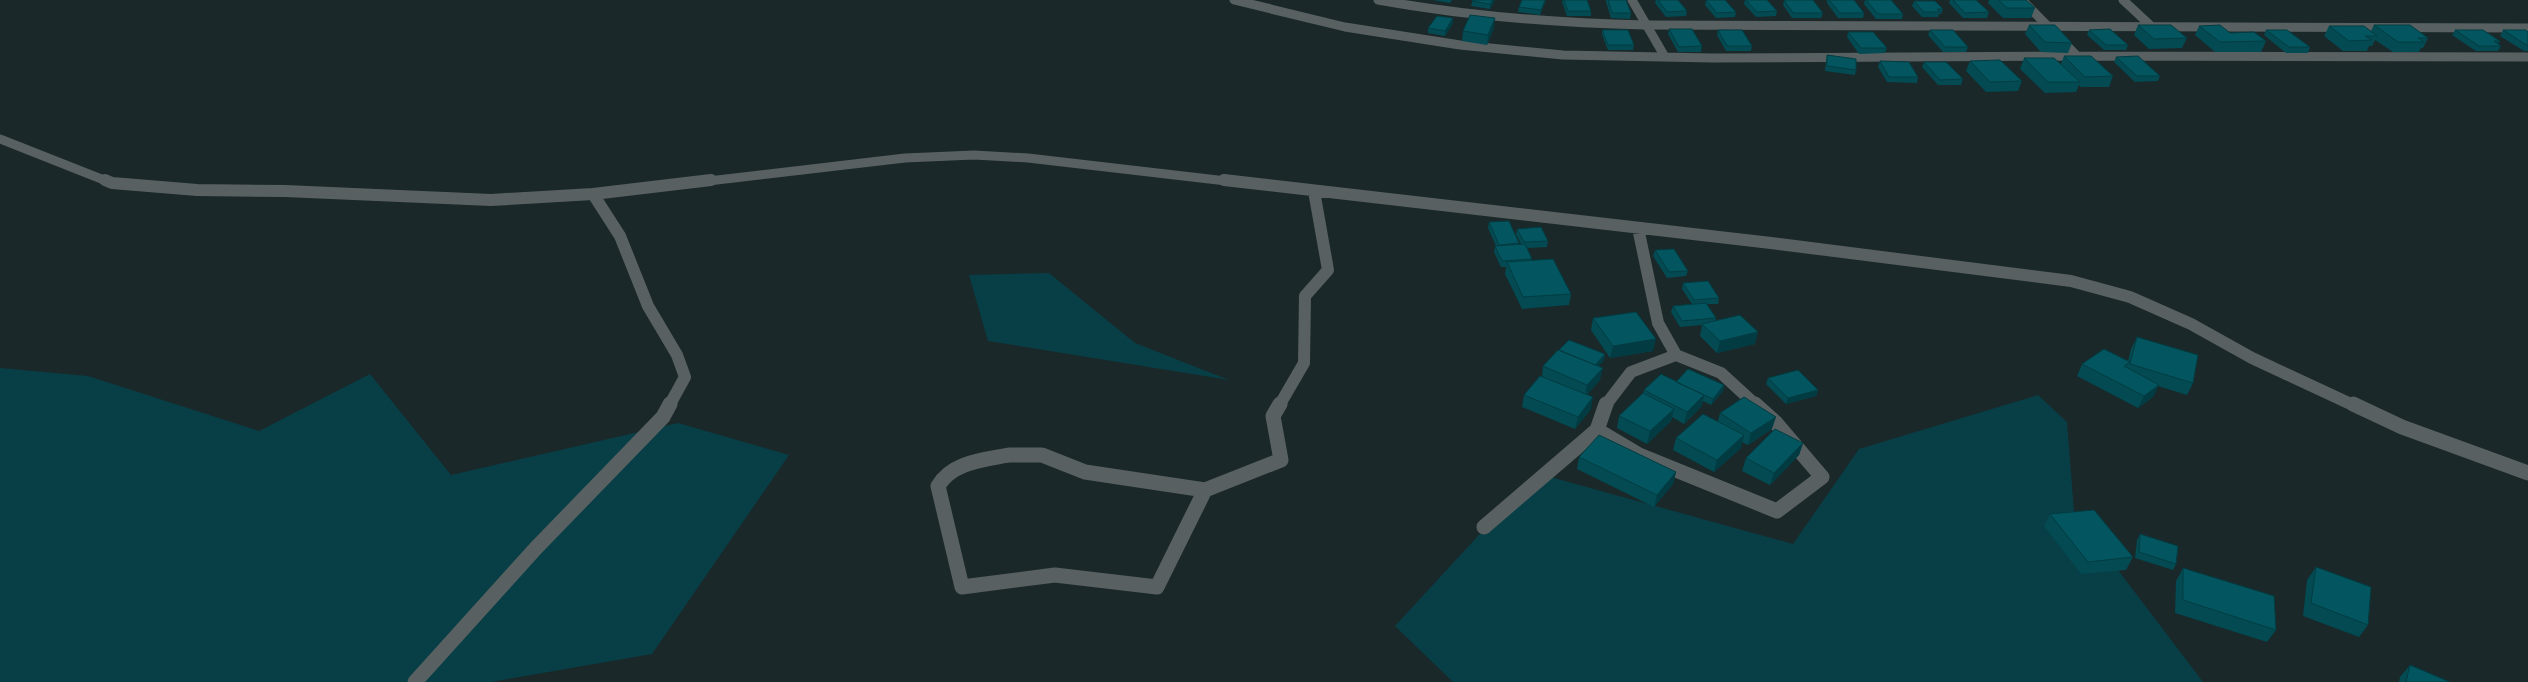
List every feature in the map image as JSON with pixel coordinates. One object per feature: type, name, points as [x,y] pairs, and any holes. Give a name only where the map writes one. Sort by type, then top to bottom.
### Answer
[{"type":"street","points":[[1234,0],[1344,27],[1460,45],[1562,55],[1665,57],[2528,57]]},
{"type":"street","points":[[1378,0],[1416,8],[1492,16],[1572,23],[1645,25],[2047,24],[2528,28]]},
{"type":"street","points":[[1632,0],[1665,57]]},
{"type":"street","points":[[2022,0],[2077,56]]},
{"type":"street","points":[[2122,0],[2150,25]]},
{"type":"street","points":[[0,139],[112,183],[197,190],[286,190],[491,200],[593,194],[905,158],[974,155],[1028,158],[1638,228],[2071,281],[2122,295],[2191,324],[2252,358],[2402,427],[2528,473]]},
{"type":"street","points":[[1205,490],[1156,587],[1055,575],[962,587],[938,486],[945,474],[966,464],[1009,455],[1042,455],[1086,472],[1205,490],[1281,460],[1273,416],[1304,363],[1304,296],[1328,270],[1314,191]]},
{"type":"street","points":[[415,682],[536,548],[663,417],[685,377],[677,355],[648,306],[620,236],[593,194]]},
{"type":"street","points":[[1597,430],[1640,454],[1777,511],[1822,477],[1776,423],[1721,373],[1676,355],[1658,323],[1638,228]]},
{"type":"street","points":[[1484,527],[1597,430],[1607,401],[1631,372],[1676,355]]},
{"type":"shaded area","points":[[1049,273],[1135,343],[1229,380],[988,341],[969,275]]},
{"type":"shaded area","points":[[0,368],[88,376],[259,431],[370,374],[451,475],[678,423],[789,455],[652,654],[491,682],[0,682]]},
{"type":"shaded area","points":[[2038,395],[2067,422],[2074,512],[2203,682],[1453,682],[1395,626],[1536,473],[1793,544],[1859,449]]},
{"type":"building","points":[[1473,0],[1493,0],[1490,4]]},
{"type":"building","points":[[1522,0],[1545,0],[1541,10],[1519,7]]},
{"type":"building","points":[[1564,0],[1587,0],[1591,11],[1568,11]]},
{"type":"building","points":[[1608,0],[1626,0],[1631,13],[1612,13]]},
{"type":"building","points":[[1658,0],[1678,0],[1687,11],[1667,12]]},
{"type":"building","points":[[1706,0],[1725,0],[1736,12],[1717,13]]},
{"type":"building","points":[[1746,0],[1767,0],[1777,11],[1757,12]]},
{"type":"building","points":[[1784,0],[1813,0],[1823,13],[1793,13]]},
{"type":"building","points":[[1829,0],[1854,0],[1864,13],[1840,13]]},
{"type":"building","points":[[1866,0],[1891,0],[1903,14],[1878,14]]},
{"type":"building","points":[[1953,0],[1976,0],[1989,12],[1965,13]]},
{"type":"building","points":[[1998,0],[2026,0],[2035,8],[2007,8]]},
{"type":"building","points":[[1914,1],[1935,1],[1943,9],[1937,9],[1940,12],[1924,12]]},
{"type":"building","points":[[1470,15],[1495,18],[1488,35],[1463,31]]},
{"type":"building","points":[[1437,16],[1453,18],[1445,31],[1428,28]]},
{"type":"building","points":[[2029,25],[2055,25],[2072,43],[2045,42]]},
{"type":"building","points":[[2138,25],[2171,25],[2187,38],[2154,39]]},
{"type":"building","points":[[2220,25],[2230,33],[2254,32],[2266,41],[2220,42],[2199,26]]},
{"type":"building","points":[[2374,25],[2410,25],[2428,38],[2418,38],[2424,42],[2398,42]]},
{"type":"building","points":[[2329,26],[2364,26],[2377,36],[2365,36],[2372,40],[2349,41]]},
{"type":"building","points":[[1669,29],[1692,29],[1702,46],[1679,47]]},
{"type":"building","points":[[2110,29],[2128,45],[2106,45],[2089,30]]},
{"type":"building","points":[[1602,30],[1628,30],[1634,45],[1608,45]]},
{"type":"building","points":[[1718,30],[1742,30],[1752,46],[1727,46]]},
{"type":"building","points":[[1930,30],[1953,30],[1968,47],[1945,47]]},
{"type":"building","points":[[2266,30],[2287,30],[2310,47],[2289,47]]},
{"type":"building","points":[[2455,30],[2483,30],[2500,41],[2494,41],[2501,46],[2479,46]]},
{"type":"building","points":[[2503,30],[2526,30],[2528,32],[2528,46]]},
{"type":"building","points":[[1848,32],[1873,32],[1887,48],[1861,48]]},
{"type":"building","points":[[1827,55],[1856,59],[1856,70],[1827,66]]},
{"type":"building","points":[[2064,56],[2091,56],[2113,76],[2085,77]]},
{"type":"building","points":[[2138,56],[2160,76],[2137,76],[2116,57]]},
{"type":"building","points":[[2024,58],[2054,58],[2080,82],[2048,82]]},
{"type":"building","points":[[2000,60],[2022,81],[1990,82],[1970,61]]},
{"type":"building","points":[[1880,61],[1909,62],[1918,77],[1889,77]]},
{"type":"building","points":[[1924,62],[1946,62],[1963,79],[1940,80]]},
{"type":"building","points":[[1509,221],[1519,243],[1499,245],[1489,222]]},
{"type":"building","points":[[1541,227],[1548,241],[1524,242],[1517,229]]},
{"type":"building","points":[[1525,244],[1532,259],[1502,261],[1495,246]]},
{"type":"building","points":[[1674,249],[1688,271],[1669,272],[1655,250]]},
{"type":"building","points":[[1553,259],[1571,294],[1523,297],[1507,262]]},
{"type":"building","points":[[1708,281],[1719,298],[1694,300],[1683,283]]},
{"type":"building","points":[[1706,303],[1716,318],[1682,321],[1673,306]]},
{"type":"building","points":[[1636,312],[1656,339],[1613,346],[1593,318]]},
{"type":"building","points":[[1740,315],[1758,332],[1720,341],[1702,324]]},
{"type":"building","points":[[2137,337],[2198,355],[2193,383],[2130,364]]},
{"type":"building","points":[[1569,340],[1605,354],[1595,365],[1559,350]]},
{"type":"building","points":[[2104,349],[2130,362],[2124,366],[2159,385],[2144,396],[2082,364]]},
{"type":"building","points":[[1558,350],[1603,368],[1587,385],[1543,366]]},
{"type":"building","points":[[1688,369],[1724,385],[1713,399],[1676,382]]},
{"type":"building","points":[[1798,370],[1818,390],[1788,398],[1768,378]]},
{"type":"building","points":[[1661,374],[1704,395],[1687,412],[1644,390]]},
{"type":"building","points":[[1540,376],[1593,397],[1578,417],[1524,395]]},
{"type":"building","points":[[1643,393],[1674,409],[1650,431],[1619,416]]},
{"type":"building","points":[[1744,397],[1776,417],[1751,433],[1720,413]]},
{"type":"building","points":[[1703,414],[1744,435],[1717,460],[1676,438]]},
{"type":"building","points":[[1775,429],[1803,443],[1774,473],[1746,458]]},
{"type":"building","points":[[1599,435],[1676,472],[1657,495],[1579,457]]},
{"type":"building","points":[[2094,510],[2133,557],[2088,562],[2050,514]]},
{"type":"building","points":[[2140,534],[2178,546],[2176,564],[2139,552]]},
{"type":"building","points":[[2316,567],[2371,587],[2368,625],[2311,603]]},
{"type":"building","points":[[2183,568],[2274,596],[2276,630],[2183,600]]},
{"type":"building","points":[[2410,665],[2450,682],[2406,682]]}]
